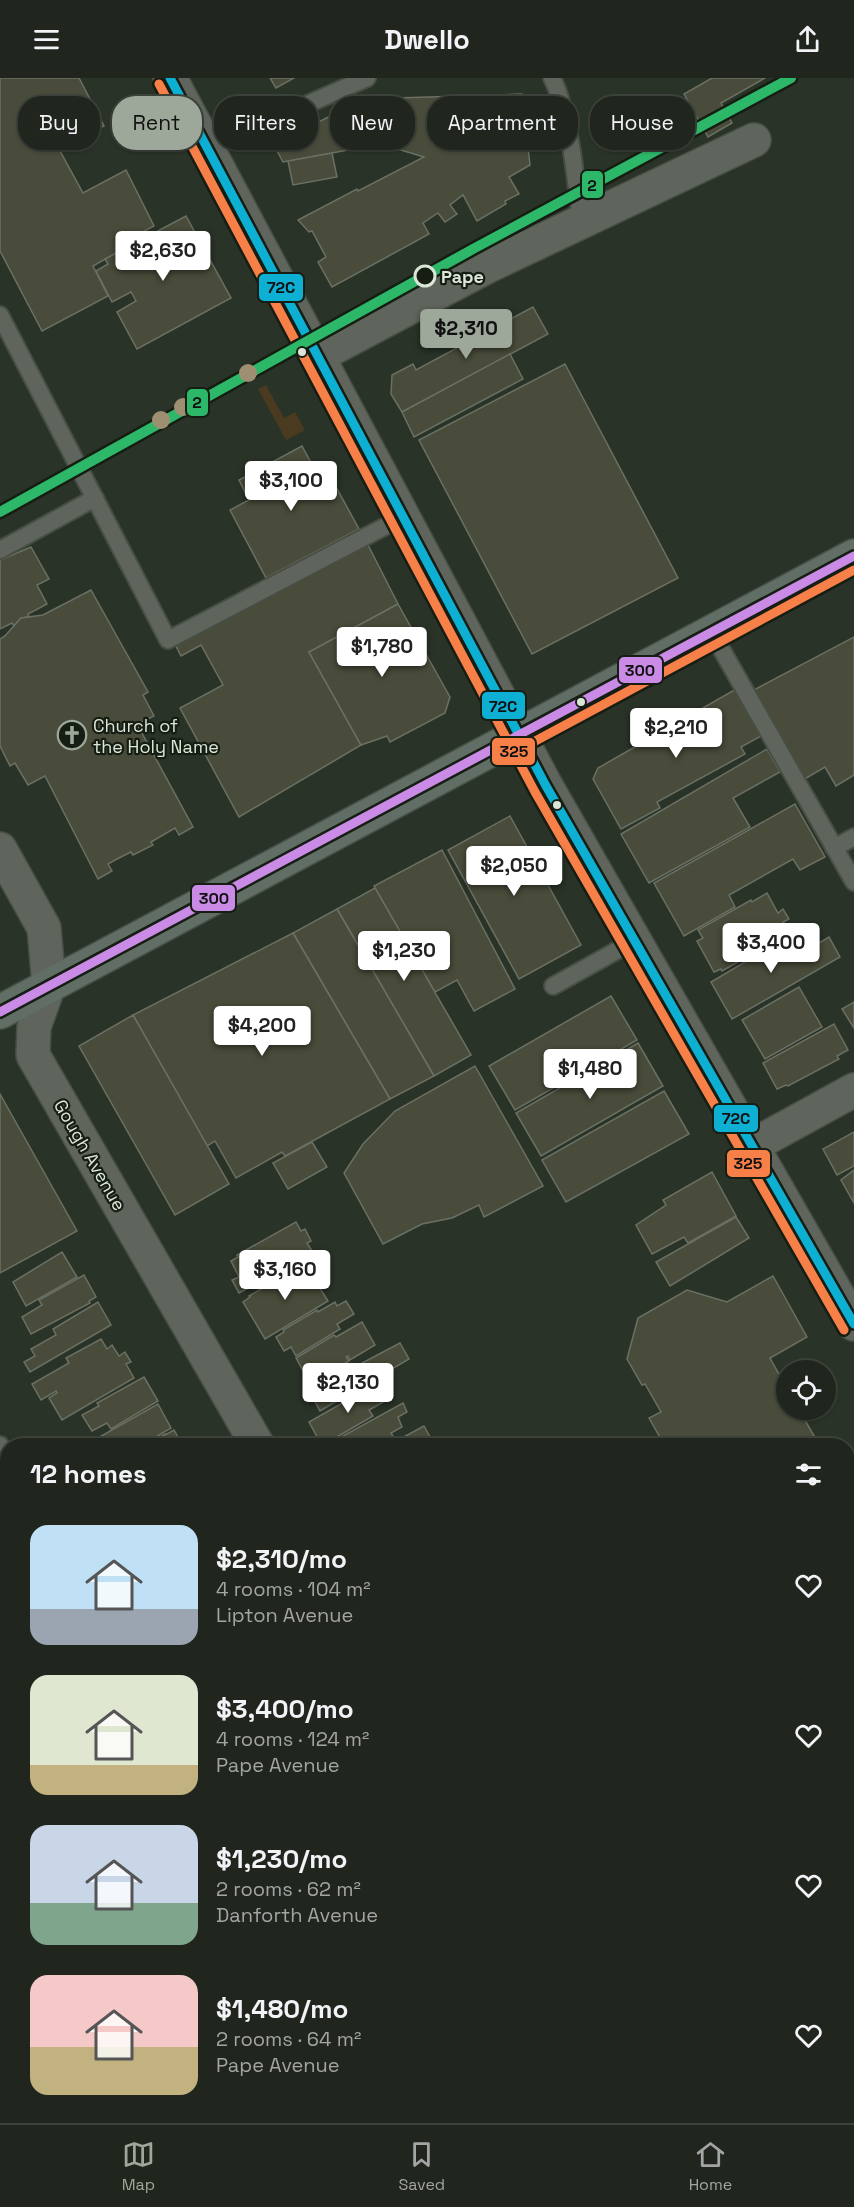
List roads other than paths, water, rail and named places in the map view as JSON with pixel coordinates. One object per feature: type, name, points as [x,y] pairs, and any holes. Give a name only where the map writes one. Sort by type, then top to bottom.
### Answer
[{"type":"main road","points":[[170,78],[546,786],[854,1324]]},
{"type":"main road","points":[[318,356],[486,267],[754,141]]},
{"type":"main road","points":[[0,1012],[854,556]]},
{"type":"main road","name":"Gough Avenue","points":[[0,849],[44,928],[49,985],[34,1027],[33,1055],[253,1438]]},
{"type":"main road","points":[[752,1146],[854,1090]]},
{"type":"lane","points":[[208,148],[367,78]]},
{"type":"lane","points":[[552,78],[565,118],[581,222]]},
{"type":"lane","points":[[0,315],[168,640],[404,517]]},
{"type":"lane","points":[[0,550],[95,498]]},
{"type":"lane","points":[[711,631],[854,882]]},
{"type":"lane","points":[[834,848],[854,837]]},
{"type":"lane","points":[[553,986],[634,941]]},
{"type":"metro line","name":"2","points":[[0,512],[473,249],[791,78]]},
{"type":"place","name":"Pape","points":[[425,276]]},
{"type":"place","name":"Church of the Holy Name","points":[[72,735]]}]
